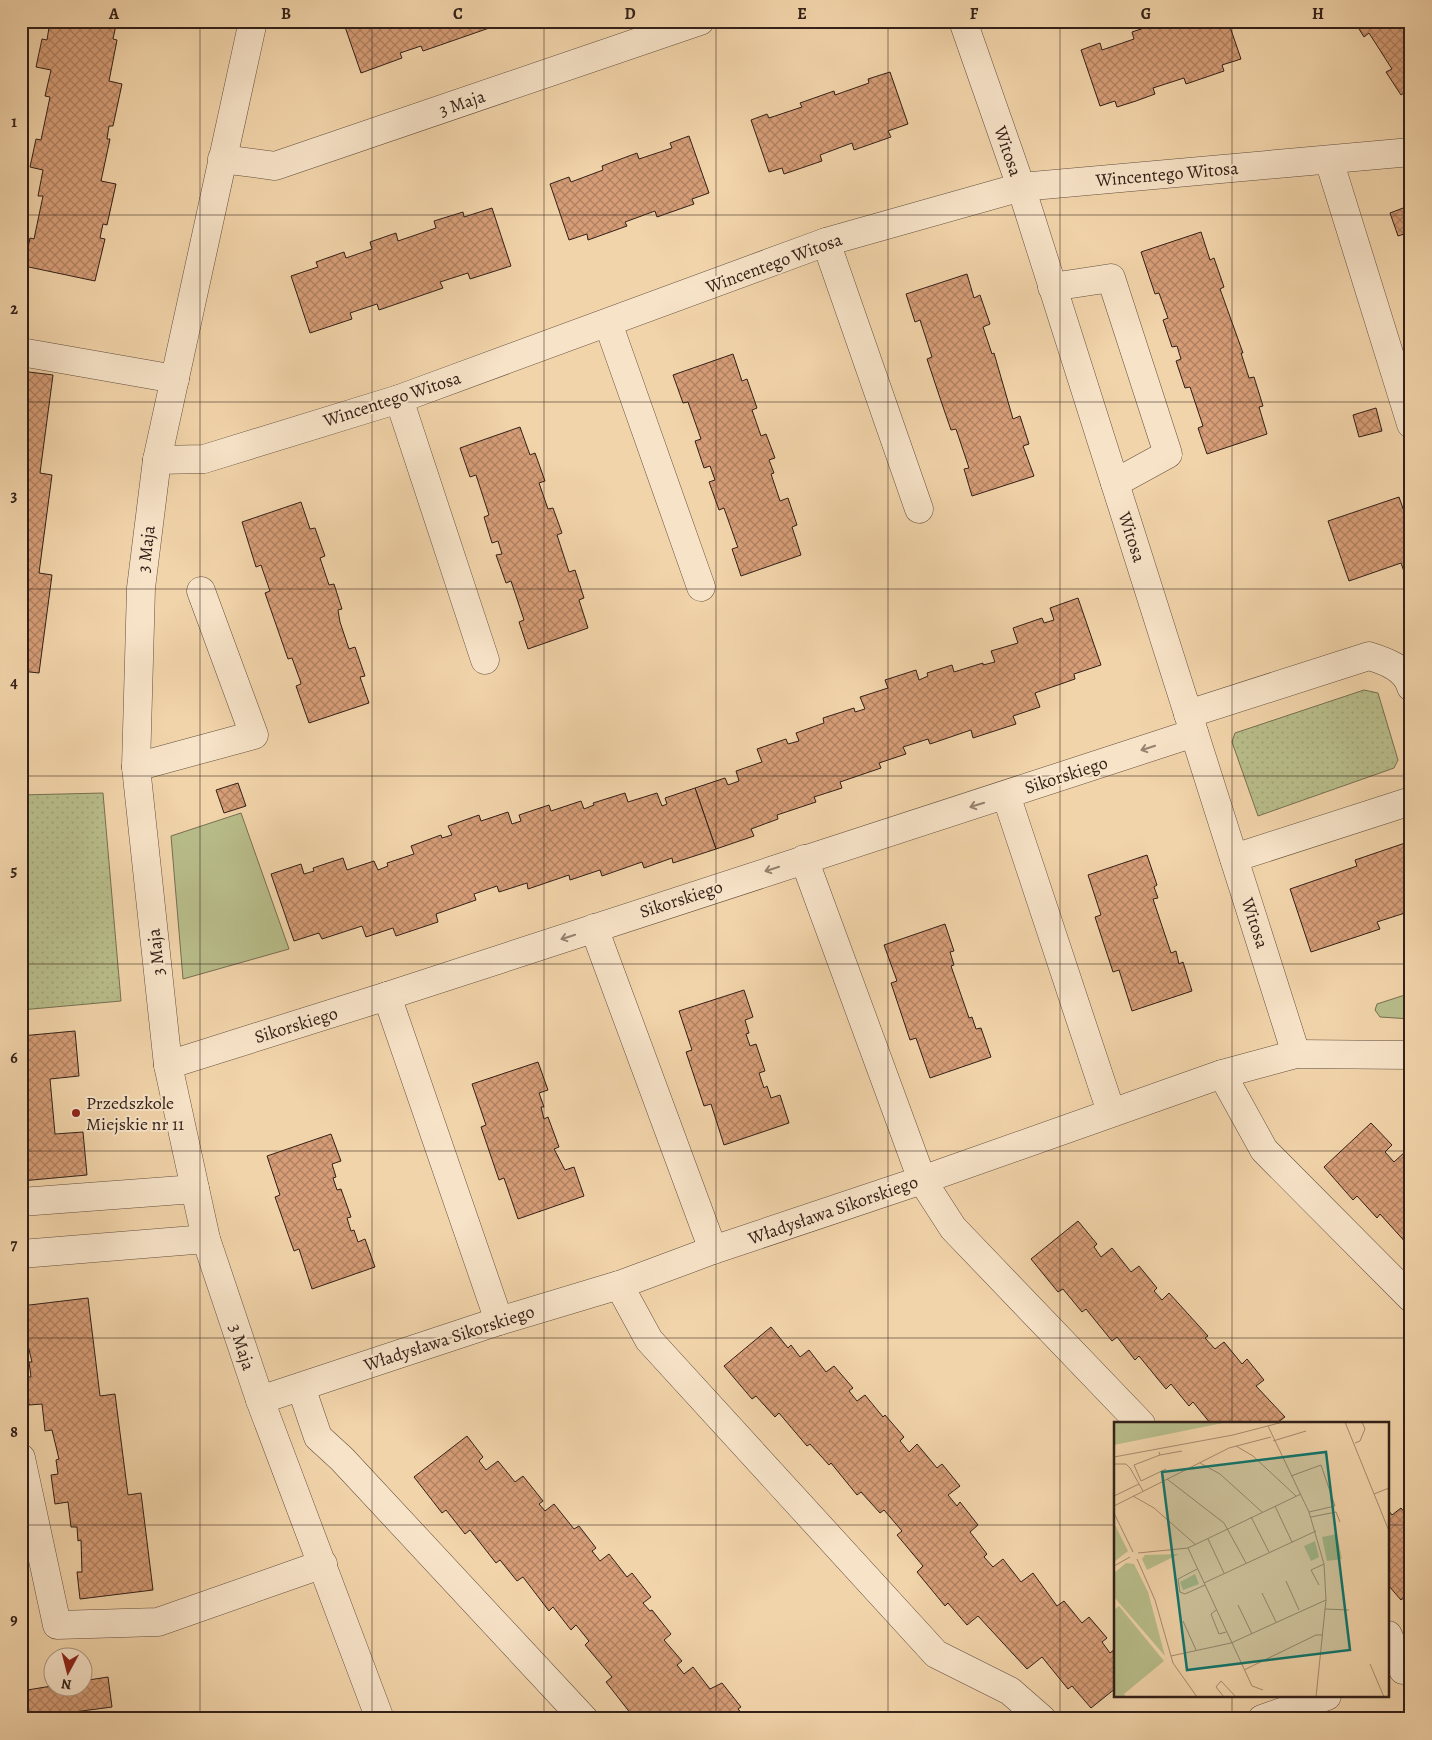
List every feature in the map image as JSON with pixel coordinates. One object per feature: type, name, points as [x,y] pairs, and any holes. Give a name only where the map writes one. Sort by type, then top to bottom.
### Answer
[{"type":"street","name":"3 Maja","points":[[253,21],[156,460],[141,588],[136,768],[168,1065],[206,1239],[260,1400],[380,1719]]},
{"type":"street","name":"3 Maja","points":[[222,159],[276,166],[700,21]]},
{"type":"street","name":"Witosa","points":[[963,21],[1021,187],[1296,1054]]},
{"type":"street","name":"Wincentego Witosa","points":[[156,460],[204,459],[399,399],[826,242],[1021,187],[1411,152]]},
{"type":"street","points":[[1329,160],[1411,424]]},
{"type":"street","points":[[826,242],[919,510]]},
{"type":"street","points":[[1052,286],[1111,278],[1168,454],[1115,483]]},
{"type":"street","points":[[608,323],[702,587]]},
{"type":"street","points":[[21,352],[175,379]]},
{"type":"street","points":[[399,399],[485,660]]},
{"type":"street","points":[[136,768],[254,735],[201,591]]},
{"type":"street","name":"Sikorskiego","points":[[168,1065],[1006,795],[1369,656],[1391,662],[1410,683],[1411,688]]},
{"type":"street","points":[[1006,795],[1111,1112]]},
{"type":"street","points":[[1234,858],[1411,801]]},
{"type":"street","points":[[804,859],[922,1180],[953,1228],[1139,1422]]},
{"type":"street","points":[[594,928],[713,1250]]},
{"type":"street","points":[[387,996],[498,1321]]},
{"type":"street","name":"Władysława Sikorskiego","points":[[260,1400],[498,1321],[619,1286],[713,1250],[922,1180],[1222,1074],[1296,1054],[1411,1055]]},
{"type":"street","points":[[1222,1074],[1264,1150],[1411,1298]]},
{"type":"street","points":[[21,1202],[195,1189]]},
{"type":"street","points":[[21,1254],[206,1239]]},
{"type":"street","points":[[619,1286],[649,1340],[936,1654],[1010,1691],[1042,1719]]},
{"type":"street","points":[[301,1387],[318,1437],[342,1459],[584,1719]]},
{"type":"street","points":[[21,1458],[57,1625],[158,1622],[322,1564]]},
{"type":"street","points":[[1390,1641],[1401,1671]]},
{"type":"street","points":[[1262,1719],[1321,1698]]},
{"type":"green space","points":[[1364,690],[1378,693],[1398,760],[1394,768],[1258,816],[1232,742],[1235,733]]},
{"type":"green space","points":[[103,793],[121,1001],[21,1010],[21,795]]},
{"type":"green space","points":[[241,813],[289,949],[183,979],[171,836]]},
{"type":"green space","points":[[1411,993],[1411,1019],[1380,1017],[1375,1010],[1377,1004]]},
{"type":"building","points":[[50,21],[122,21],[121,26],[116,25],[113,39],[117,40],[109,81],[122,84],[113,126],[109,126],[107,139],[110,139],[101,181],[116,184],[107,225],[103,224],[100,238],[105,239],[95,281],[24,266],[30,238],[34,239],[43,196],[38,196],[43,170],[30,167],[36,139],[41,140],[50,97],[45,96],[51,70],[36,67],[42,39],[47,40]]},
{"type":"building","points":[[343,21],[493,21],[495,26],[423,51],[421,46],[400,53],[402,58],[361,73]]},
{"type":"building","points":[[1167,21],[1169,27],[1187,21],[1228,21],[1241,59],[1222,65],[1224,71],[1186,84],[1184,78],[1153,88],[1155,94],[1136,101],[1117,107],[1115,101],[1100,106],[1081,50],[1100,43],[1102,50],[1134,39],[1132,32]]},
{"type":"building","points":[[1354,21],[1411,21],[1411,88],[1401,95],[1386,72],[1392,69],[1369,33],[1364,37]]},
{"type":"building","points":[[890,72],[908,124],[888,131],[891,137],[854,150],[852,143],[820,155],[822,161],[784,174],[782,168],[769,172],[751,120],[767,114],[769,118],[802,107],[800,103],[834,91],[835,95],[869,83],[868,79]]},
{"type":"building","points":[[689,136],[709,193],[692,199],[694,204],[657,217],[655,211],[625,222],[627,226],[588,240],[587,234],[569,240],[550,184],[569,177],[571,182],[603,170],[602,166],[637,153],[639,159],[672,148],[670,143]]},
{"type":"building","points":[[1411,205],[1411,253],[1404,234],[1398,236],[1390,213]]},
{"type":"building","points":[[492,208],[511,266],[470,279],[468,273],[440,282],[443,288],[379,310],[377,304],[350,313],[352,319],[310,333],[291,276],[318,267],[316,262],[344,252],[346,258],[372,249],[370,242],[396,233],[398,241],[436,228],[434,221],[463,212],[464,217]]},
{"type":"building","points":[[1201,232],[1210,260],[1214,258],[1224,287],[1220,289],[1243,353],[1241,353],[1249,378],[1254,377],[1263,406],[1259,407],[1267,434],[1207,454],[1198,428],[1203,426],[1190,387],[1185,388],[1176,361],[1181,359],[1177,346],[1172,347],[1163,320],[1168,318],[1159,293],[1155,294],[1141,252]]},
{"type":"building","points":[[967,274],[974,298],[980,295],[990,324],[983,327],[992,354],[994,353],[1013,419],[1020,416],[1029,444],[1023,446],[1034,476],[972,496],[964,469],[969,468],[956,429],[951,430],[927,359],[932,357],[920,320],[915,322],[906,294]]},
{"type":"building","points":[[733,354],[742,381],[747,379],[757,408],[752,410],[761,436],[766,434],[775,458],[769,460],[774,473],[771,474],[780,501],[788,498],[797,525],[792,527],[801,555],[741,576],[732,549],[738,547],[724,508],[719,510],[709,482],[715,480],[710,466],[704,468],[695,441],[701,439],[688,402],[683,403],[673,375]]},
{"type":"building","points":[[21,371],[53,375],[40,473],[52,475],[39,573],[52,575],[39,673],[21,671]]},
{"type":"building","points":[[1376,408],[1382,431],[1359,437],[1353,415]]},
{"type":"building","points":[[520,427],[530,455],[535,453],[545,481],[539,483],[548,509],[553,508],[562,533],[557,535],[569,572],[575,570],[584,598],[579,600],[588,628],[528,649],[519,622],[524,620],[511,581],[506,583],[496,555],[502,554],[498,541],[492,543],[484,517],[489,515],[476,475],[470,477],[460,448]]},
{"type":"building","points":[[1399,497],[1411,531],[1411,591],[1401,563],[1349,581],[1328,521]]},
{"type":"building","points":[[301,502],[310,529],[315,528],[325,556],[320,558],[329,585],[334,584],[342,609],[338,610],[340,622],[349,649],[355,647],[365,676],[360,677],[369,703],[309,723],[296,686],[301,684],[300,680],[292,658],[288,659],[265,593],[270,591],[261,565],[256,567],[242,522]]},
{"type":"building","points":[[1078,598],[1101,665],[1074,674],[1075,679],[1035,693],[1040,707],[1013,716],[1016,724],[973,738],[971,730],[930,744],[928,739],[903,747],[906,754],[879,763],[881,768],[840,782],[842,788],[814,797],[816,802],[777,815],[778,819],[751,829],[754,836],[716,849],[695,788],[725,778],[728,785],[739,781],[736,771],[762,762],[757,749],[786,739],[788,744],[799,741],[796,733],[824,723],[823,718],[854,708],[855,712],[865,709],[860,697],[888,688],[885,680],[916,670],[919,680],[928,676],[927,673],[952,665],[954,672],[983,663],[983,665],[995,662],[991,651],[1018,643],[1013,628],[1042,618],[1044,623],[1054,620],[1050,608]]},
{"type":"building","points":[[238,783],[246,806],[224,813],[216,790]]},
{"type":"building","points":[[695,788],[716,849],[673,863],[672,858],[644,868],[642,862],[602,876],[600,870],[570,880],[569,875],[528,889],[527,883],[499,892],[497,886],[474,894],[476,900],[436,914],[438,922],[396,936],[393,928],[366,937],[362,926],[322,939],[319,933],[294,941],[271,874],[301,864],[304,874],[314,871],[313,868],[343,858],[347,870],[374,861],[378,870],[388,866],[387,863],[414,854],[411,846],[441,835],[442,838],[452,835],[448,826],[479,815],[481,821],[508,812],[512,824],[521,821],[519,815],[549,805],[551,811],[581,801],[584,809],[594,805],[593,803],[625,793],[628,802],[657,793],[662,806],[667,804],[665,798]]},
{"type":"building","points":[[1411,841],[1411,911],[1377,922],[1380,929],[1311,952],[1290,889],[1357,866],[1355,860]]},
{"type":"building","points":[[1147,855],[1157,885],[1154,887],[1158,898],[1153,899],[1171,953],[1176,951],[1179,964],[1183,962],[1192,991],[1132,1011],[1119,970],[1113,972],[1095,917],[1101,915],[1088,875]]},
{"type":"building","points":[[945,924],[954,951],[950,952],[954,965],[951,966],[969,1018],[972,1017],[976,1029],[981,1028],[991,1057],[930,1078],[916,1038],[910,1040],[891,983],[897,981],[884,945]]},
{"type":"building","points":[[744,990],[753,1017],[745,1020],[749,1033],[746,1034],[750,1046],[756,1044],[765,1071],[759,1073],[764,1088],[767,1086],[771,1098],[780,1095],[789,1123],[724,1145],[711,1104],[704,1106],[686,1052],[692,1050],[679,1011]]},
{"type":"building","points":[[75,1031],[79,1076],[50,1079],[55,1134],[83,1132],[87,1175],[21,1181],[21,1036]]},
{"type":"building","points":[[538,1062],[548,1090],[539,1093],[544,1107],[541,1107],[544,1119],[548,1117],[559,1147],[554,1149],[565,1170],[574,1167],[584,1196],[518,1219],[504,1178],[499,1180],[481,1127],[486,1125],[472,1084]]},
{"type":"building","points":[[1371,1123],[1392,1145],[1385,1152],[1394,1162],[1406,1151],[1411,1156],[1411,1242],[1408,1245],[1380,1214],[1377,1218],[1357,1196],[1353,1200],[1324,1167]]},
{"type":"building","points":[[331,1134],[341,1161],[332,1164],[336,1177],[333,1178],[337,1190],[341,1189],[351,1217],[347,1218],[351,1231],[354,1230],[358,1242],[365,1239],[375,1267],[312,1289],[299,1249],[294,1251],[275,1197],[280,1195],[267,1156]]},
{"type":"building","points":[[1078,1221],[1097,1244],[1094,1247],[1101,1257],[1112,1248],[1131,1272],[1139,1266],[1157,1288],[1154,1291],[1162,1300],[1169,1293],[1208,1336],[1205,1338],[1215,1349],[1224,1342],[1242,1364],[1247,1359],[1264,1380],[1256,1386],[1285,1417],[1278,1422],[1209,1422],[1193,1402],[1189,1406],[1171,1384],[1166,1389],[1139,1356],[1135,1360],[1117,1337],[1112,1341],[1086,1309],[1082,1312],[1063,1289],[1058,1292],[1031,1259]]},
{"type":"building","points":[[88,1298],[100,1396],[115,1394],[128,1495],[141,1493],[153,1590],[80,1599],[77,1572],[82,1572],[81,1540],[78,1541],[77,1527],[71,1527],[68,1502],[55,1504],[51,1475],[58,1474],[56,1460],[59,1459],[52,1430],[45,1431],[42,1404],[29,1405],[25,1377],[31,1377],[29,1362],[32,1362],[25,1333],[21,1333],[21,1306]]},
{"type":"building","points":[[771,1327],[788,1348],[791,1345],[800,1357],[809,1350],[826,1372],[834,1366],[853,1388],[849,1391],[857,1401],[865,1395],[883,1417],[885,1415],[904,1437],[900,1441],[909,1452],[917,1444],[937,1468],[942,1464],[960,1486],[948,1495],[957,1506],[960,1502],[978,1525],[970,1532],[987,1554],[984,1557],[993,1567],[1003,1559],[1021,1582],[1033,1573],[1057,1606],[1064,1601],[1082,1623],[1089,1617],[1107,1638],[1102,1642],[1110,1653],[1114,1650],[1114,1690],[1091,1708],[1072,1686],[1068,1689],[1042,1657],[1027,1669],[978,1616],[967,1625],[948,1603],[945,1606],[917,1572],[923,1566],[897,1535],[902,1531],[884,1510],[880,1513],[861,1492],[857,1495],[831,1463],[829,1465],[810,1444],[807,1446],[779,1413],[775,1417],[756,1396],[752,1399],[724,1366]]},
{"type":"building","points":[[467,1436],[483,1457],[479,1461],[486,1470],[498,1461],[515,1482],[523,1476],[543,1501],[539,1504],[545,1511],[554,1504],[574,1529],[579,1526],[596,1548],[592,1551],[600,1561],[609,1554],[627,1577],[632,1573],[651,1597],[643,1603],[650,1611],[652,1610],[671,1634],[664,1640],[682,1661],[677,1665],[684,1674],[693,1667],[710,1689],[722,1683],[741,1707],[738,1709],[746,1718],[753,1712],[758,1719],[635,1719],[606,1682],[612,1677],[585,1645],[589,1641],[576,1625],[571,1630],[553,1607],[549,1611],[523,1577],[517,1581],[500,1560],[496,1563],[470,1530],[465,1534],[446,1510],[442,1513],[414,1477]]},
{"type":"building","points":[[1401,1508],[1411,1520],[1411,1592],[1401,1600],[1390,1587],[1390,1512],[1392,1515]]},
{"type":"building","points":[[108,1677],[112,1707],[21,1719],[21,1691],[42,1688],[42,1698],[92,1698],[92,1679]]},
{"type":"place","name":"Przedszkole Miejskie nr 11","points":[[76,1113]]}]
